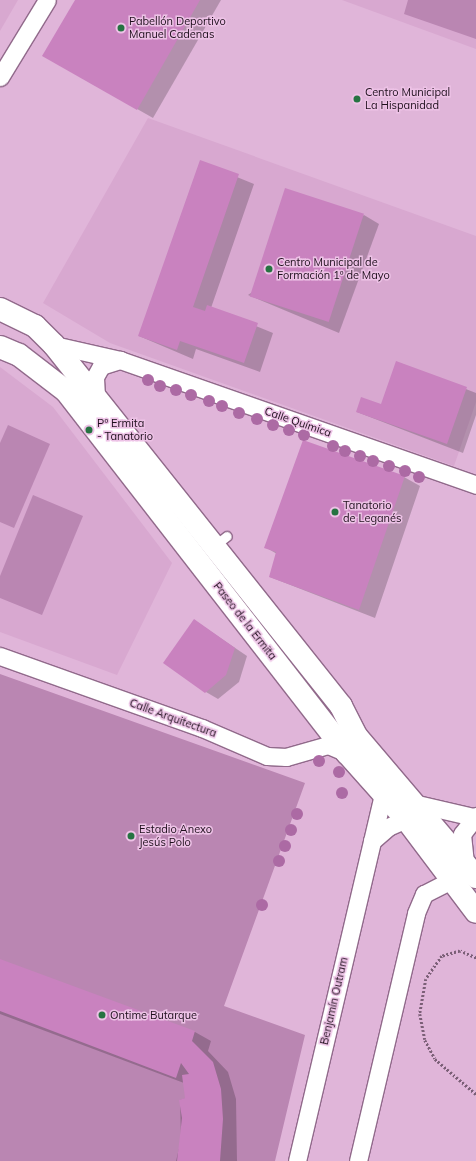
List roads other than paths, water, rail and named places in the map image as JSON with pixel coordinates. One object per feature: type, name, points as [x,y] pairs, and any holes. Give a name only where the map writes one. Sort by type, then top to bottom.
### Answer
[{"type":"main road","name":"Paseo de la Ermita","points":[[0,309],[34,326],[54,345],[213,548],[341,706],[357,737],[410,811],[451,880],[476,912]]},
{"type":"main road","name":"Paseo de la Ermita","points":[[0,347],[19,355],[66,391],[213,548],[347,753],[383,794],[433,826],[471,870]]},
{"type":"street","points":[[0,76],[47,0]]},
{"type":"street","name":"Calle Química","points":[[54,345],[120,360],[476,485]]},
{"type":"street","points":[[96,397],[95,377],[101,366],[120,360]]},
{"type":"street","name":"Calle Arquitectura","points":[[0,656],[202,728],[267,756],[286,757],[328,745],[347,753]]},
{"type":"street","name":"Benjamín Outram","points":[[297,1161],[383,794]]},
{"type":"street","points":[[372,842],[388,827],[410,811]]},
{"type":"street","name":"Paseo de la Ermita","points":[[410,811],[474,817],[462,834],[471,870]]},
{"type":"street","points":[[358,1161],[416,913],[424,894],[451,880]]},
{"type":"place","name":"Pabellón Deportivo Manuel Cadenas","points":[[121,28]]},
{"type":"place","name":"Centro Municipal La Hispanidad","points":[[357,99]]},
{"type":"place","name":"Centro Municipal de Formación 1º de Mayo","points":[[269,269]]},
{"type":"place","name":"Pº Ermita - Tanatorio","points":[[89,430]]},
{"type":"place","name":"Tanatorio de Leganés","points":[[335,512]]},
{"type":"place","name":"Estadio Anexo Jesús Polo","points":[[131,836]]},
{"type":"place","name":"Ontime Butarque","points":[[102,1015]]}]
